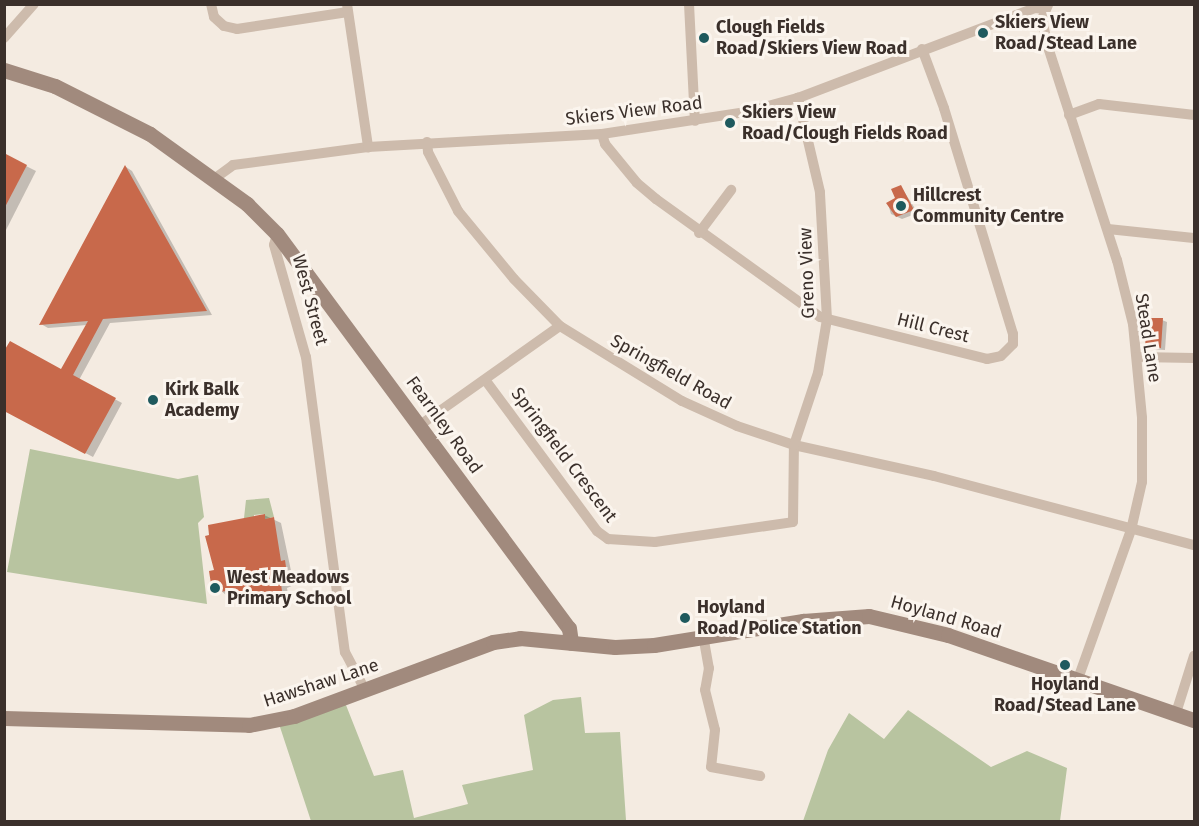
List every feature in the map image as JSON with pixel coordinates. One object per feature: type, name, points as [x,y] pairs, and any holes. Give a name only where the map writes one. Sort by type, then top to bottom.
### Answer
[{"type":"main road","name":"West Street","points":[[4,70],[56,86],[119,116],[214,179],[277,234]]},
{"type":"main road","name":"Fearnley Road","points":[[277,234],[569,628],[571,643]]},
{"type":"main road","name":"Hoyland Road","points":[[571,643],[644,645],[703,635],[869,616],[948,635],[1194,720]]},
{"type":"main road","name":"Hawshaw Lane","points":[[4,718],[249,725],[294,716],[493,642],[520,638],[571,643]]},
{"type":"street","points":[[4,38],[34,4]]},
{"type":"street","points":[[211,4],[214,17],[224,26],[237,28],[347,8],[368,147]]},
{"type":"street","points":[[689,4],[695,121]]},
{"type":"street","name":"Skiers View Road","points":[[214,179],[233,165],[368,147],[602,134],[695,121],[798,98],[922,49],[1035,8],[1047,7]]},
{"type":"street","name":"Stead Lane","points":[[1047,7],[1043,28],[1069,115],[1108,229],[1133,324],[1137,357],[1142,482],[1131,530],[1078,679]]},
{"type":"street","name":"Hill Crest","points":[[602,134],[605,144],[637,183],[699,233],[774,288],[826,319],[987,359],[1001,356],[1013,344],[944,108],[922,49]]},
{"type":"street","name":"Greno View","points":[[794,445],[818,373],[826,319],[820,192],[798,98]]},
{"type":"street","points":[[1069,115],[1099,104],[1194,115]]},
{"type":"street","name":"Springfield Road","points":[[427,142],[428,152],[464,219],[514,279],[560,326],[682,400],[737,426],[794,445],[934,476],[1194,545]]},
{"type":"street","points":[[699,233],[731,190]]},
{"type":"street","points":[[1108,229],[1194,238]]},
{"type":"street","name":"West Street","points":[[277,234],[274,245],[306,357],[345,652],[365,690]]},
{"type":"street","points":[[420,425],[486,381],[560,326]]},
{"type":"street","points":[[1137,357],[1194,358]]},
{"type":"street","name":"Springfield Crescent","points":[[486,381],[597,531],[608,539],[624,543],[655,542],[793,522],[794,445]]},
{"type":"street","points":[[703,635],[710,668],[705,690],[715,730],[711,767],[760,776]]},
{"type":"street","points":[[1176,713],[1194,656]]},
{"type":"green space","points":[[30,449],[178,479],[198,475],[204,517],[198,523],[207,604],[7,572]]},
{"type":"green space","points":[[269,498],[274,517],[265,519],[264,514],[254,515],[254,519],[244,518],[246,500]]},
{"type":"green space","points":[[581,697],[585,733],[620,732],[626,820],[650,821],[311,821],[279,724],[344,700],[374,776],[403,770],[414,818],[468,804],[462,785],[533,770],[524,715],[553,700]]},
{"type":"green space","points":[[908,710],[991,767],[1027,751],[1067,768],[1060,821],[803,821],[828,750],[849,713],[884,739]]},
{"type":"building","points":[[4,153],[27,165],[4,209]]},
{"type":"building","points":[[125,165],[207,311],[103,319],[73,375],[116,398],[85,454],[4,411],[4,351],[10,341],[61,369],[88,321],[39,325]]},
{"type":"building","points":[[901,185],[914,210],[896,217],[886,203],[895,198],[891,189]]},
{"type":"building","points":[[1147,318],[1163,318],[1161,348],[1145,347]]},
{"type":"building","points":[[265,514],[265,519],[274,517],[281,561],[285,560],[288,581],[281,584],[282,591],[228,596],[227,591],[217,592],[216,583],[211,584],[209,571],[214,570],[205,536],[209,535],[208,525]]},
{"type":"place","name":"Skiers View Road/Stead Lane","points":[[983,33]]},
{"type":"place","name":"Clough Fields Road/Skiers View Road","points":[[704,38]]},
{"type":"place","name":"Skiers View Road/Clough Fields Road","points":[[730,123]]},
{"type":"place","name":"Hillcrest Community Centre","points":[[901,206]]},
{"type":"place","name":"Kirk Balk Academy","points":[[153,400]]},
{"type":"place","name":"West Meadows Primary School","points":[[215,588]]},
{"type":"place","name":"Hoyland Road/Police Station","points":[[685,618]]},
{"type":"place","name":"Hoyland Road/Stead Lane","points":[[1065,665]]}]
